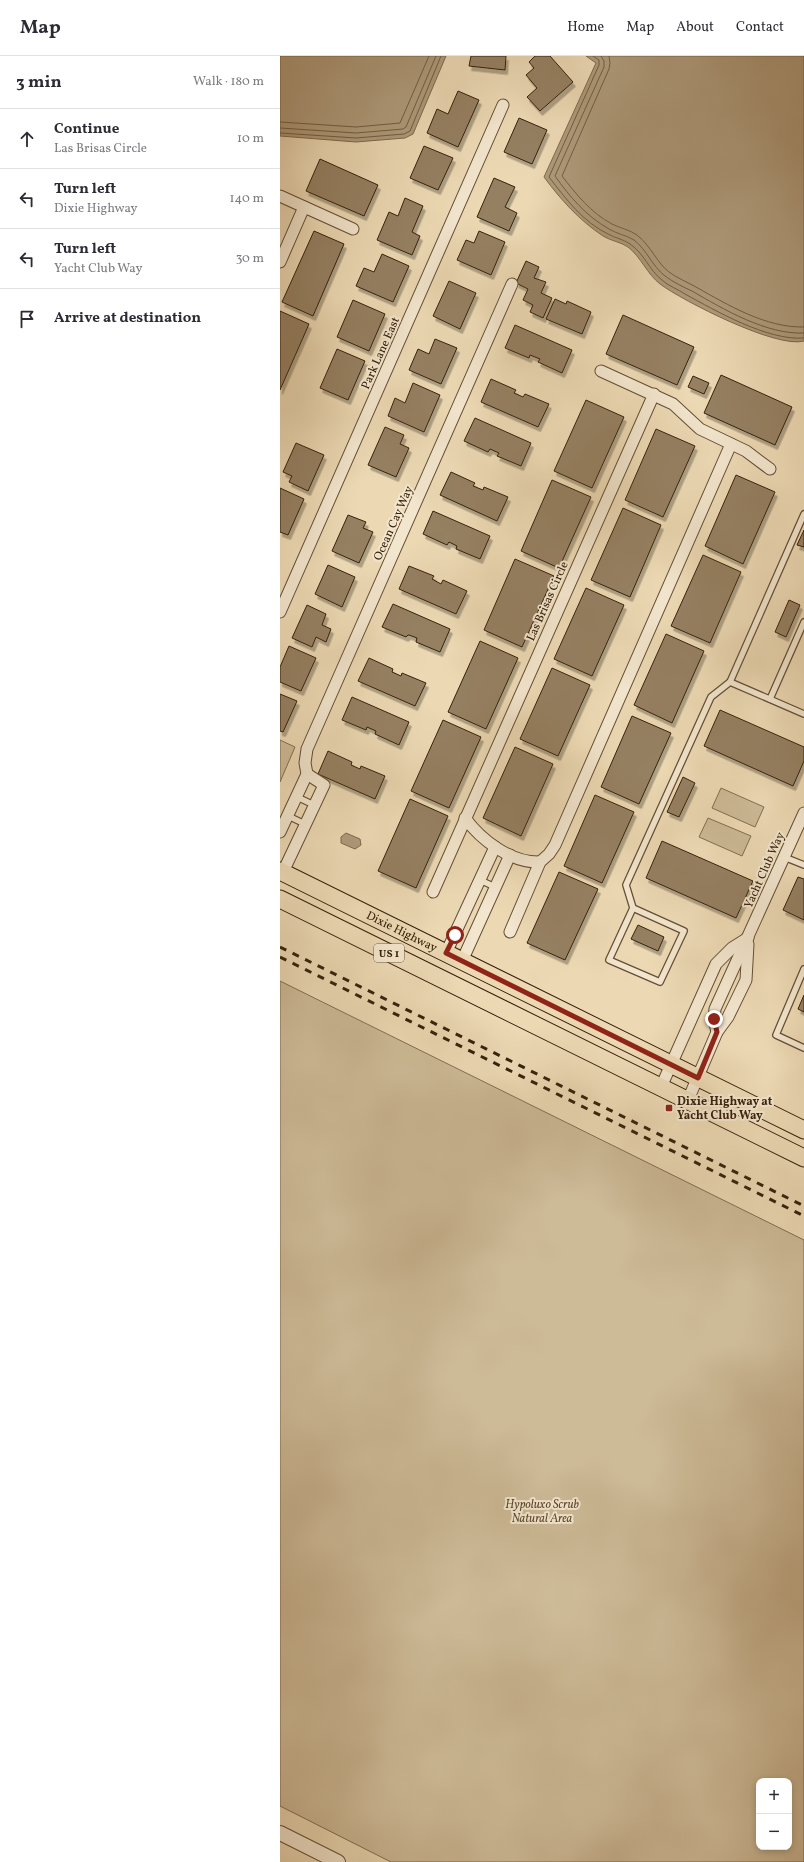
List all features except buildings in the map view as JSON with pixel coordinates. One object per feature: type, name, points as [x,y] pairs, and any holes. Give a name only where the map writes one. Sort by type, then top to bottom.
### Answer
[{"type":"main road","name":"Dixie Highway","points":[[281,871],[804,1130]]},
{"type":"main road","name":"US 1","points":[[280,899],[804,1158]]},
{"type":"street","name":"Park Lane East","points":[[280,612],[503,105]]},
{"type":"street","points":[[280,196],[353,229]]},
{"type":"street","points":[[280,262],[304,207]]},
{"type":"street","name":"Ocean Cay Way","points":[[280,832],[307,774],[305,763],[307,750],[512,284]]},
{"type":"street","points":[[600,371],[654,394],[673,404],[700,429],[746,451],[770,469]]},
{"type":"street","name":"Las Brisas Circle","points":[[433,892],[654,394]]},
{"type":"street","points":[[510,932],[540,862],[549,854],[555,845],[731,444]]},
{"type":"street","points":[[281,871],[324,785],[307,774]]},
{"type":"street","name":"Yacht Club Way","points":[[717,1032],[714,1019],[715,1009],[804,813]]},
{"type":"street","points":[[465,818],[480,836],[495,847],[510,855],[529,862],[540,862]]},
{"type":"street","points":[[446,953],[495,847]]},
{"type":"street","points":[[462,961],[510,855]]},
{"type":"street","points":[[661,1087],[716,964],[732,948],[748,938]]},
{"type":"street","name":"Yacht Club Way","points":[[688,1100],[717,1032],[728,1017],[746,980],[748,938]]},
{"type":"street","points":[[706,987],[735,1004]]},
{"type":"street","points":[[280,1833],[338,1862]]},
{"type":"lane","points":[[633,908],[684,930],[660,982],[609,960],[633,908],[626,885],[711,697],[730,682],[804,514]]},
{"type":"lane","points":[[770,699],[804,622]]},
{"type":"lane","points":[[730,682],[804,714]]},
{"type":"lane","points":[[297,797],[314,805]]},
{"type":"lane","points":[[288,816],[305,824]]},
{"type":"lane","points":[[784,857],[804,865]]},
{"type":"lane","points":[[480,880],[495,887]]},
{"type":"lane","points":[[804,970],[776,1035],[804,1048]]},
{"type":"green space","points":[[280,740],[295,747],[280,782]]},
{"type":"green space","points":[[721,788],[764,807],[755,827],[712,808]]},
{"type":"green space","points":[[708,818],[751,836],[742,856],[699,837]]},
{"type":"green space","name":"Hypoluxo Scrub Natural Area","points":[[280,981],[804,1240],[804,1862],[391,1862],[280,1806]]},
{"type":"water","points":[[280,56],[446,56],[413,134],[405,138],[356,142],[280,136]]},
{"type":"water","points":[[586,56],[804,56],[804,341],[791,342],[753,331],[709,312],[672,292],[655,280],[633,251],[622,244],[603,236],[586,223],[564,202],[550,185],[544,177],[596,63]]},
{"type":"water","points":[[346,833],[360,839],[361,845],[355,849],[341,843],[341,837]]},
{"type":"railway","points":[[280,947],[804,1206]]},
{"type":"railway","points":[[280,957],[804,1216]]},
{"type":"place","name":"Dixie Highway at Yacht Club Way","points":[[669,1108]]},
{"type":"route","points":[[455,935],[446,953],[698,1078],[717,1032],[714,1019]]}]
